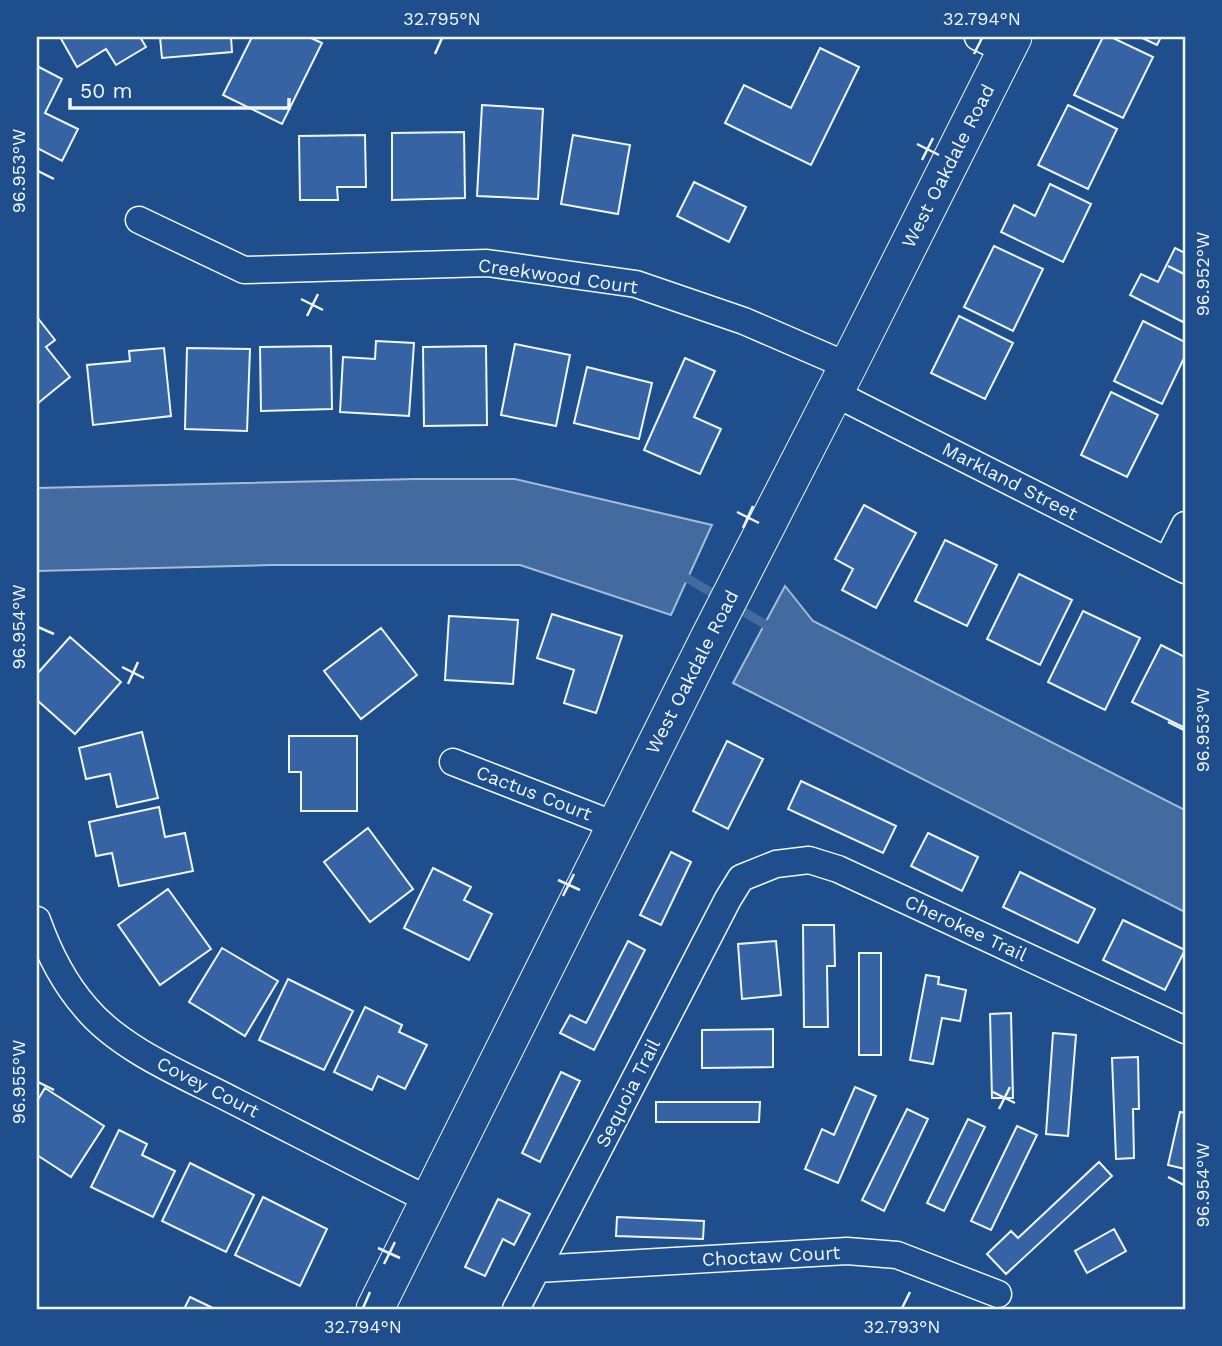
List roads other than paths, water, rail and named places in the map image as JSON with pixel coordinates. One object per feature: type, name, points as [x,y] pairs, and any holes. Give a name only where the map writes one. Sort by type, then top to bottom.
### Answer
[{"type":"street","name":"West Oakdale Road","points":[[375,1309],[615,825],[841,380],[999,41]]},
{"type":"street","name":"Creekwood Court","points":[[139,220],[244,270],[487,263],[636,284],[744,321],[841,380]]},
{"type":"street","name":"Markland Street","points":[[841,380],[1176,565]]},
{"type":"street","points":[[1176,565],[1185,525]]},
{"type":"street","name":"Cactus Court","points":[[453,762],[615,825]]},
{"type":"street","name":"Cherokee Trail","points":[[741,878],[776,864],[809,860],[838,869],[1185,1030]]},
{"type":"street","name":"Sequoia Trail","points":[[516,1309],[741,878]]},
{"type":"street","name":"Covey Court","points":[[37,920],[61,972],[86,1009],[116,1037],[163,1065],[429,1200]]},
{"type":"street","name":"Choctaw Court","points":[[537,1269],[847,1251],[897,1255],[998,1294]]},
{"type":"water","points":[[515,479],[712,525],[671,615],[520,565],[271,565],[37,571],[37,488]]},
{"type":"water","points":[[785,586],[813,621],[1185,810],[1185,912],[733,683]]},
{"type":"waterway","points":[[680,574],[722,599]]},
{"type":"waterway","points":[[734,606],[773,629]]}]
